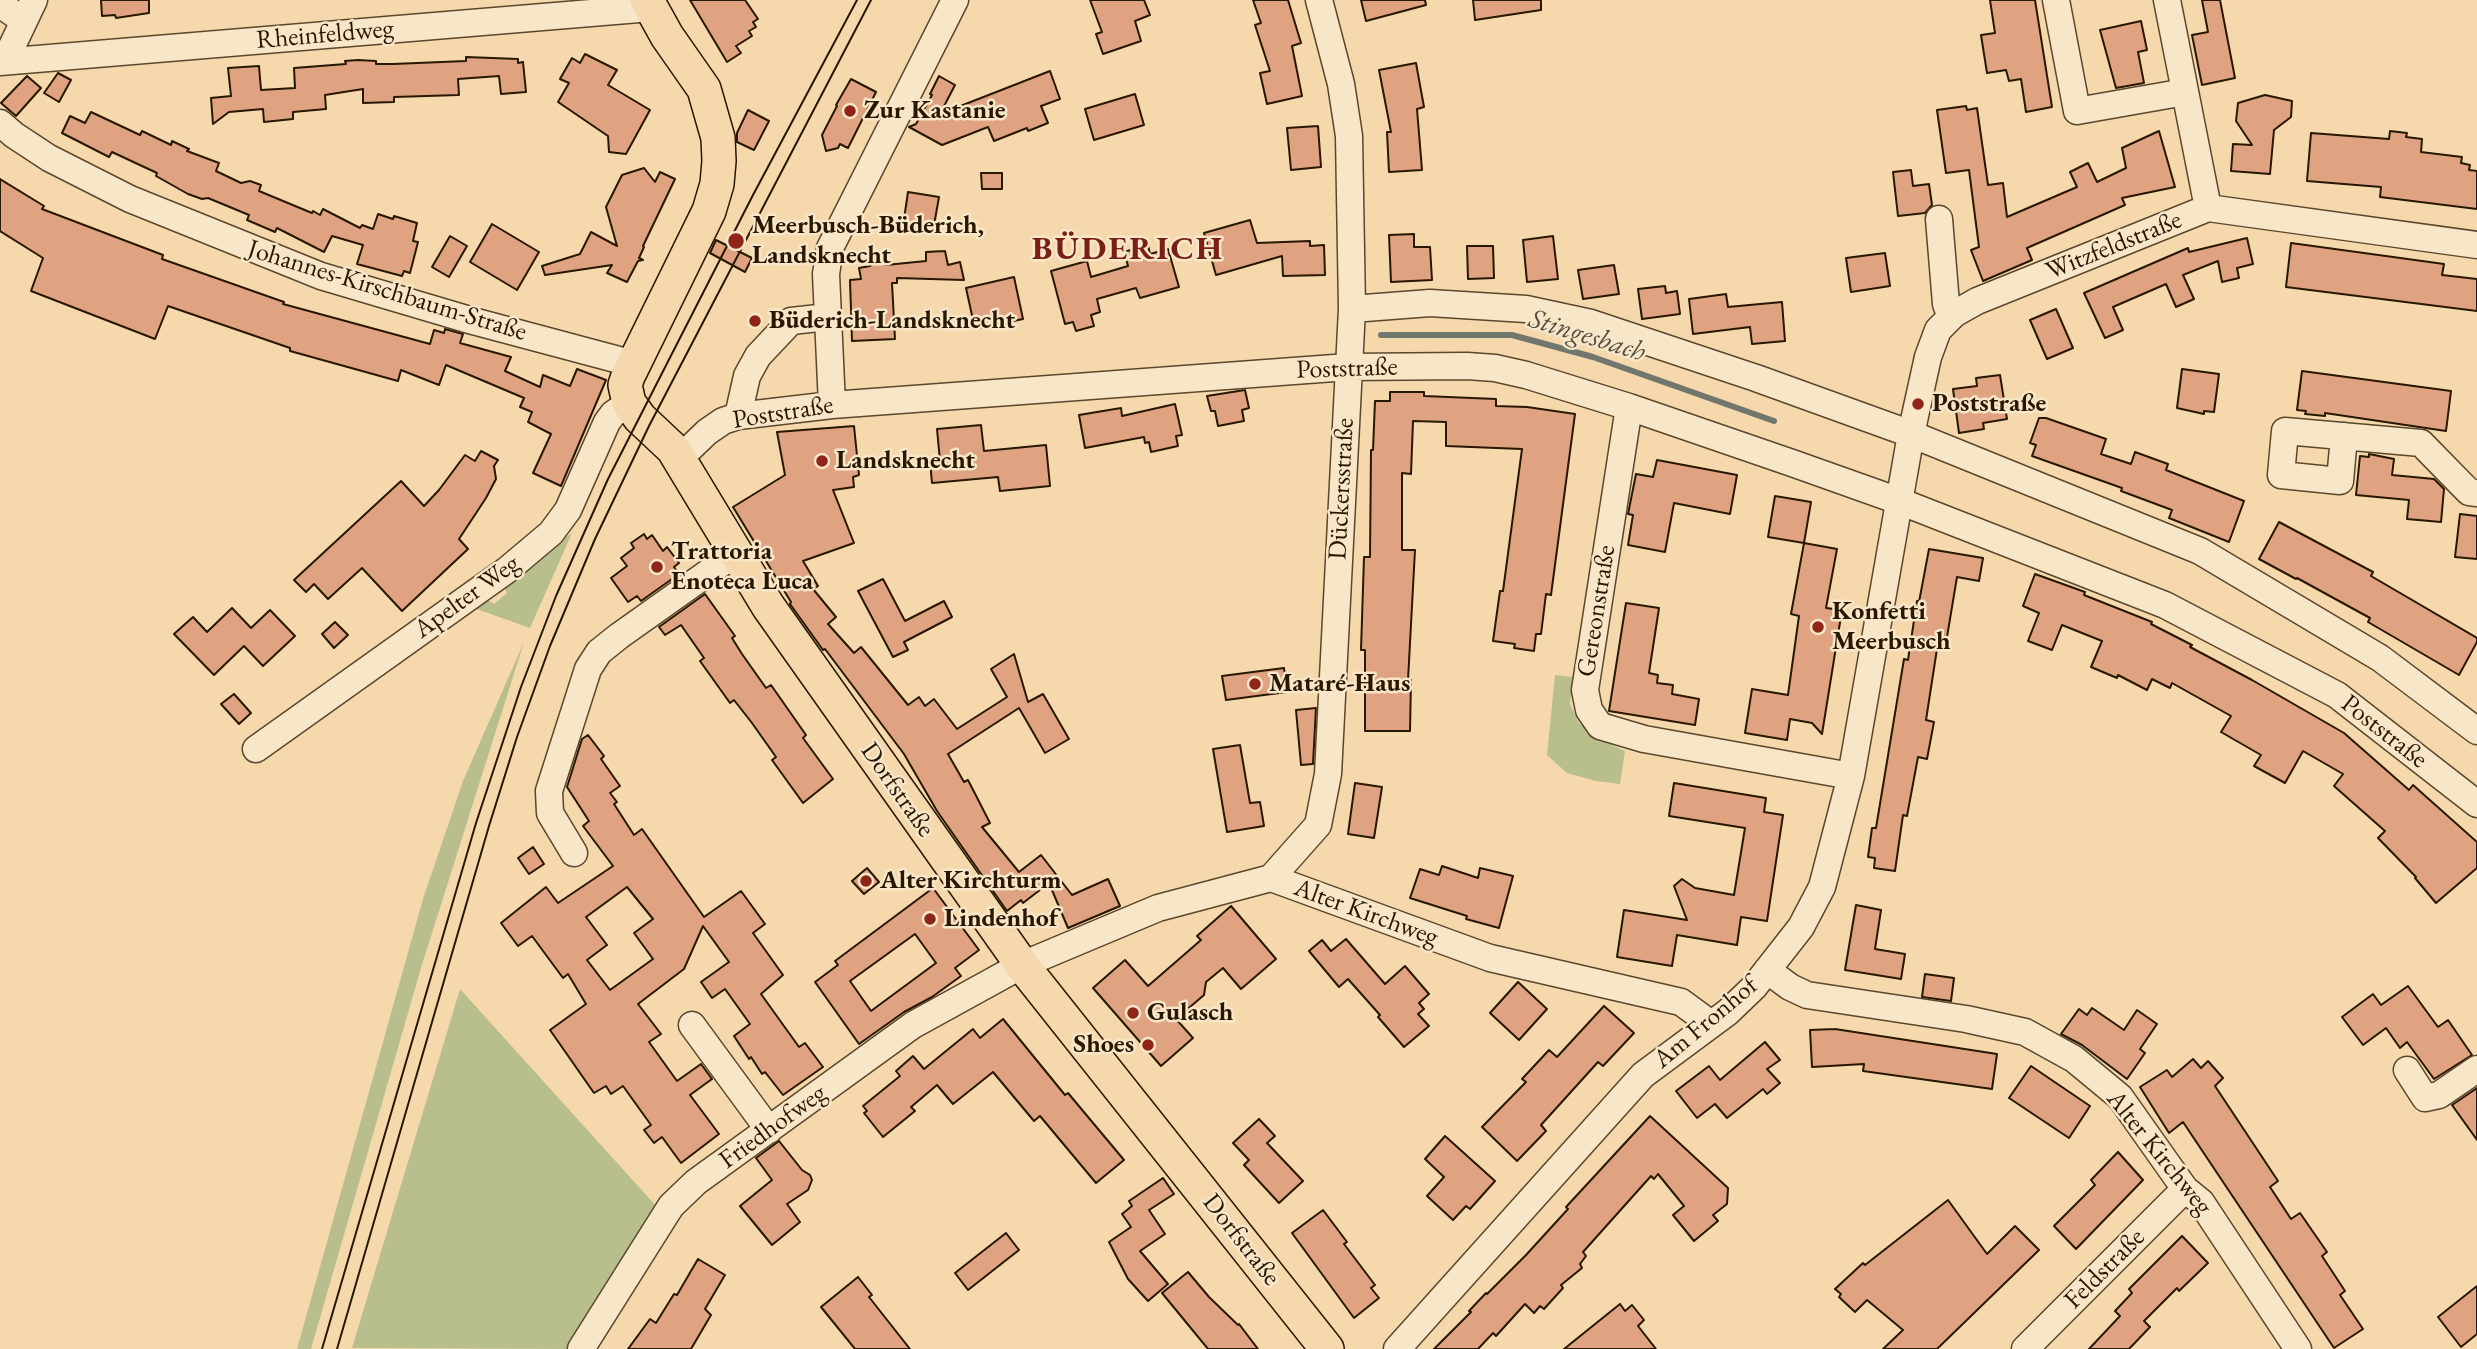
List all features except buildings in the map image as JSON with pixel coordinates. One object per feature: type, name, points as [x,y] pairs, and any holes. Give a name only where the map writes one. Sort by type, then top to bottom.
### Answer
[{"type":"main road","points":[[634,410],[625,385],[709,211],[717,184],[719,161],[718,138],[704,89],[649,4]]},
{"type":"main road","name":"Dorfstraße","points":[[634,410],[680,458],[736,553],[807,661],[1022,965],[1327,1349]]},
{"type":"street","points":[[832,405],[827,274],[830,248],[955,0]]},
{"type":"street","name":"Dückersstraße","points":[[1271,878],[1318,825],[1328,774],[1352,309],[1349,136],[1341,84],[1319,0]]},
{"type":"street","points":[[2056,0],[2077,111],[2185,92]]},
{"type":"street","points":[[2167,0],[2208,208]]},
{"type":"street","points":[[0,4],[29,11],[2,61]]},
{"type":"street","name":"Rheinfeldweg","points":[[2,61],[649,4]]},
{"type":"street","name":"Johannes-Kirschbaum-Straße","points":[[0,123],[49,158],[130,198],[321,276],[473,321],[634,364]]},
{"type":"street","name":"Witzfeldstraße","points":[[1899,502],[1928,357],[1938,330],[1951,317],[1977,301],[2208,208],[2477,245]]},
{"type":"street","points":[[1939,219],[1947,304],[1951,317]]},
{"type":"street","points":[[1352,309],[1430,303],[1525,309],[1578,320],[1756,378],[1911,434],[2200,551],[2381,658],[2477,731]]},
{"type":"street","points":[[738,415],[747,376],[758,356],[791,321],[828,317]]},
{"type":"street","name":"Poststraße","points":[[680,458],[707,432],[738,415],[832,405],[1349,367],[1495,368],[1629,407],[1899,502],[2177,611],[2337,695],[2477,804]]},
{"type":"street","name":"Gereonstraße","points":[[1629,407],[1585,690],[1589,710],[1600,726],[1644,739],[1851,776]]},
{"type":"street","name":"Apelter Weg","points":[[256,749],[507,570],[551,533],[568,510],[607,422],[613,414],[634,410]]},
{"type":"street","points":[[2344,436],[2421,443],[2469,492],[2477,493]]},
{"type":"street","name":"Am Fronhof","points":[[1397,1349],[1643,1075],[1711,1024],[1754,987],[1801,928],[1822,887],[1851,776],[1899,502]]},
{"type":"street","points":[[574,853],[550,813],[549,791],[588,669],[599,652],[736,553]]},
{"type":"street","name":"Alter Kirchweg","points":[[1022,965],[1158,908],[1271,878],[1490,958],[1681,1002],[1711,1024]]},
{"type":"street","name":"Friedhofweg","points":[[581,1349],[671,1206],[696,1182],[913,1025],[1022,965]]},
{"type":"street","name":"Alter Kirchweg","points":[[1768,971],[1807,995],[1966,1019],[2025,1032],[2074,1059],[2120,1097],[2185,1189],[2201,1202],[2298,1349]]},
{"type":"street","points":[[692,1025],[769,1130]]},
{"type":"street","points":[[2407,1070],[2425,1098],[2439,1095],[2477,1069]]},
{"type":"street","name":"Feldstraße","points":[[2025,1349],[2185,1189]]},
{"type":"green space","points":[[572,533],[530,628],[471,607],[484,598],[494,604],[507,593],[502,584]]},
{"type":"green space","points":[[524,642],[421,968],[311,1349],[297,1349],[423,899],[463,781]]},
{"type":"green space","points":[[1555,675],[1573,677],[1570,704],[1579,723],[1603,741],[1625,751],[1620,784],[1567,773],[1547,755]]},
{"type":"green space","points":[[460,989],[657,1207],[570,1349],[352,1348]]},
{"type":"waterway","name":"Stingesbach","points":[[1381,335],[1512,335],[1593,357],[1774,421]]},
{"type":"tram line","points":[[322,1349],[476,823],[521,687],[556,596],[608,479],[753,195],[857,0]]},
{"type":"tram line","points":[[337,1349],[489,826],[550,646],[595,539],[649,426],[871,0]]},
{"type":"place","name":"Zur Kastanie","points":[[850,111]]},
{"type":"place","name":"Meerbusch-Büderich, Landsknecht","points":[[736,241]]},
{"type":"place","name":"Büderich-Landsknecht","points":[[755,321]]},
{"type":"place","name":"Poststraße","points":[[1918,404]]},
{"type":"place","name":"Landsknecht","points":[[822,461]]},
{"type":"place","name":"Trattoria Enoteca Luca","points":[[657,567]]},
{"type":"place","name":"Konfetti Meerbusch","points":[[1818,627]]},
{"type":"place","name":"Mataré-Haus","points":[[1255,684]]},
{"type":"place","name":"Alter Kirchturm","points":[[866,881]]},
{"type":"place","name":"Lindenhof","points":[[930,919]]},
{"type":"place","name":"Gulasch","points":[[1133,1013]]},
{"type":"place","name":"Shoes","points":[[1148,1045]]},
{"type":"district","name":"BÜDERICH","points":[[1128,250]]}]
